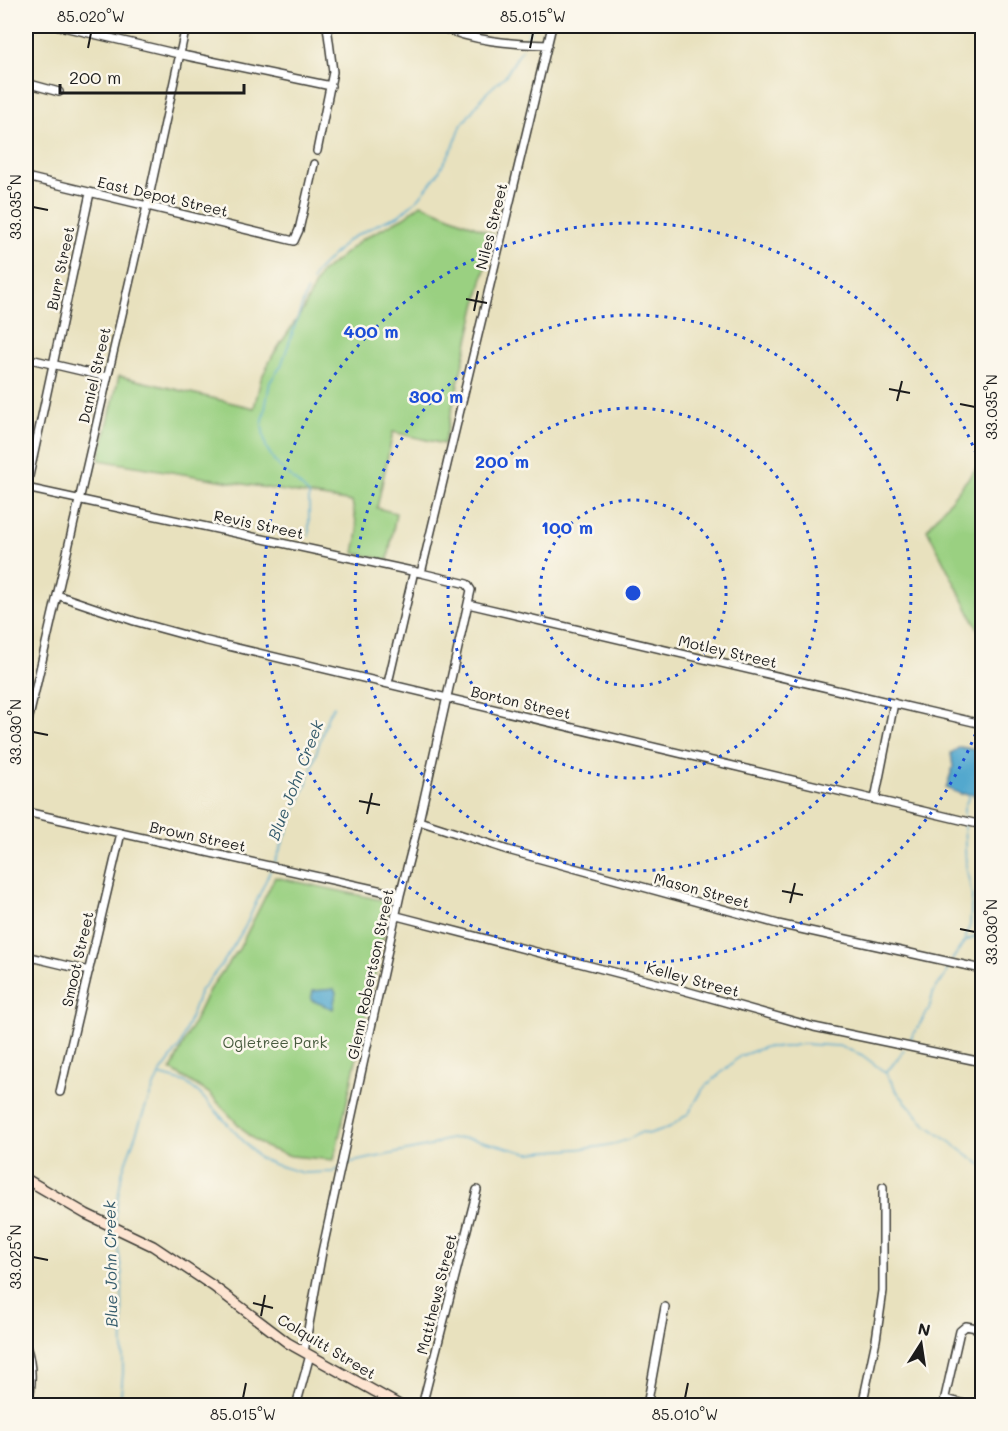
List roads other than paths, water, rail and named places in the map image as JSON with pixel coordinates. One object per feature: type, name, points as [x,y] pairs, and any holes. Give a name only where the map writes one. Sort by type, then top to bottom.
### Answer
[{"type":"street","points":[[59,26],[332,86]]},
{"type":"street","name":"Daniel Street","points":[[26,730],[147,206],[186,26]]},
{"type":"street","points":[[317,151],[332,86],[333,72],[327,26]]},
{"type":"street","points":[[438,26],[481,39],[520,45],[549,45]]},
{"type":"street","name":"Niles Street","points":[[388,683],[552,26]]},
{"type":"street","points":[[26,83],[59,92]]},
{"type":"street","name":"East Depot Street","points":[[26,177],[294,241],[299,230],[314,164]]},
{"type":"street","name":"Burr Street","points":[[26,488],[90,193]]},
{"type":"street","points":[[26,358],[107,377]]},
{"type":"street","name":"Revis Street","points":[[26,488],[467,584],[471,590],[468,604]]},
{"type":"street","name":"Borton Street","points":[[57,596],[194,638],[982,825]]},
{"type":"street","name":"Glenn Robertson Street","points":[[296,1406],[307,1354],[322,1252],[400,895],[468,604]]},
{"type":"street","name":"Motley Street","points":[[468,604],[982,724]]},
{"type":"street","points":[[26,690],[34,693]]},
{"type":"street","points":[[875,799],[894,703]]},
{"type":"street","name":"Brown Street","points":[[26,812],[400,895]]},
{"type":"street","name":"Mason Street","points":[[419,821],[508,850],[778,924],[982,969]]},
{"type":"street","name":"Smoot Street","points":[[60,1092],[121,833]]},
{"type":"street","name":"Kelley Street","points":[[397,916],[668,986],[814,1027],[982,1062]]},
{"type":"street","points":[[26,956],[89,971]]},
{"type":"street","name":"Colquitt Street","points":[[26,1179],[78,1210],[131,1234],[168,1255],[213,1286],[272,1332],[401,1406]]},
{"type":"street","points":[[862,1406],[876,1340],[883,1292],[883,1187]]},
{"type":"street","name":"Matthews Street","points":[[422,1406],[477,1190]]},
{"type":"street","points":[[647,1406],[664,1307]]},
{"type":"street","points":[[973,1406],[944,1402],[960,1331],[966,1326],[982,1329]]},
{"type":"street","points":[[26,1346],[32,1378],[28,1406]]},
{"type":"water","points":[[960,747],[982,751],[982,803],[973,794],[961,794],[946,788],[953,767],[951,753]]},
{"type":"water","points":[[334,989],[336,993],[333,1009],[311,1000],[313,991]]},
{"type":"waterway","name":"Blue John Creek","points":[[526,40],[532,26]]},
{"type":"waterway","name":"Blue John Creek","points":[[312,281],[315,273],[348,240],[398,216],[419,198],[437,175],[454,145],[461,126],[485,94],[506,75],[522,49]]},
{"type":"waterway","name":"Blue John Creek","points":[[307,291],[281,366],[270,382],[262,426],[266,447],[275,462],[309,494],[309,536]]},
{"type":"waterway","name":"Blue John Creek","points":[[275,862],[307,783],[328,715],[334,706]]},
{"type":"waterway","points":[[964,818],[964,808],[970,794]]},
{"type":"waterway","points":[[952,960],[964,942],[970,925],[972,896],[966,866],[964,823]]},
{"type":"waterway","name":"Blue John Creek","points":[[116,1223],[122,1173],[159,1075],[180,1046],[200,991],[223,963],[245,927],[270,871]]},
{"type":"waterway","points":[[964,942],[982,933]]},
{"type":"waterway","points":[[908,1043],[929,1009],[934,990],[944,978],[950,964]]},
{"type":"waterway","points":[[342,1167],[352,1162],[431,1146],[455,1138],[480,1140],[530,1153],[596,1147],[621,1142],[642,1132],[648,1134],[670,1127],[689,1113],[703,1089],[740,1056],[765,1047],[802,1044],[839,1046],[862,1055],[886,1073],[898,1093],[925,1124],[982,1165]]},
{"type":"waterway","points":[[887,1072],[904,1050]]},
{"type":"waterway","points":[[159,1075],[185,1082],[199,1093],[259,1158],[303,1173],[333,1172],[338,1169]]},
{"type":"waterway","name":"Blue John Creek","points":[[116,1233],[122,1275],[123,1372],[120,1406]]},
{"type":"park label","name":"Ogletree Park","points":[[275,1042]]}]
